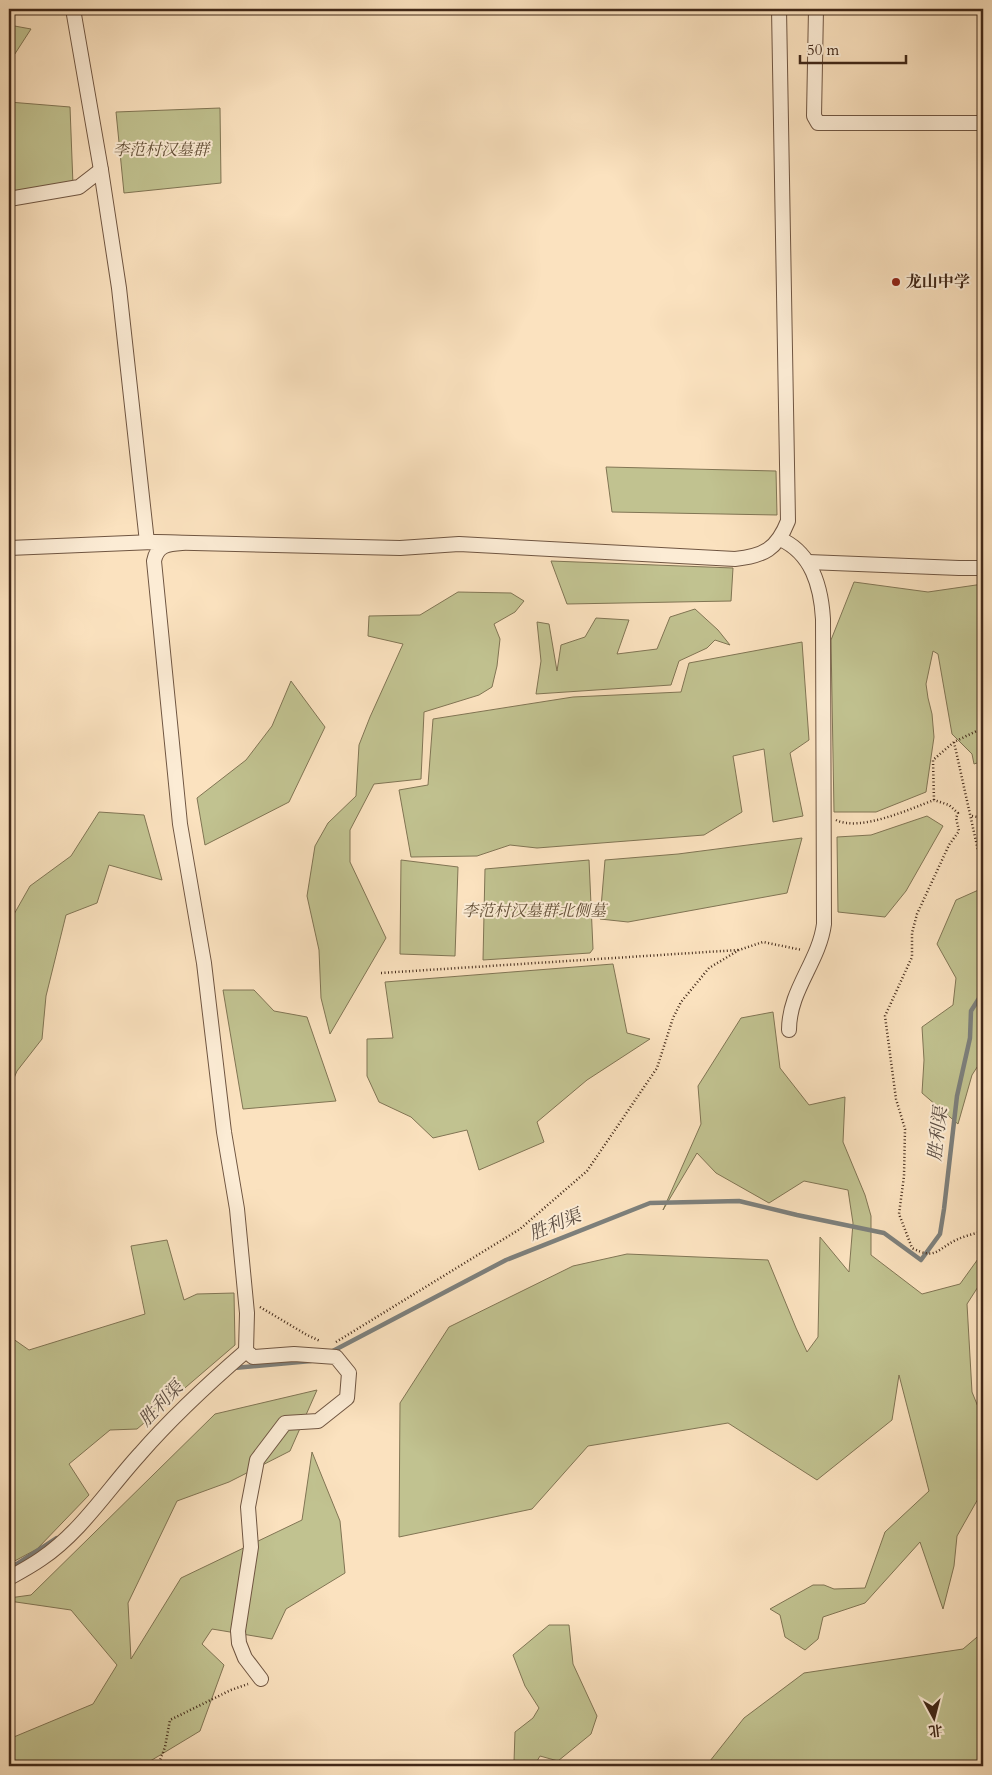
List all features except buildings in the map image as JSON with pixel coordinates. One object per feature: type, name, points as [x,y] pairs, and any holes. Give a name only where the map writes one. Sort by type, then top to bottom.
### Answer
[{"type":"street","points":[[73,9],[119,288],[147,542]]},
{"type":"street","points":[[9,548],[147,542],[400,548],[468,545],[735,559],[752,557],[776,545],[788,521],[779,9]]},
{"type":"street","points":[[816,9],[814,116],[818,123],[983,124]]},
{"type":"street","points":[[9,199],[79,187],[101,170]]},
{"type":"street","points":[[780,539],[795,547],[808,562],[818,586],[823,619],[824,924],[812,960],[791,1004],[788,1030]]},
{"type":"street","points":[[9,1578],[42,1558],[62,1542],[95,1508],[140,1454],[189,1401],[246,1351],[246,1297],[237,1208],[224,1132],[204,963],[180,824],[154,561],[157,551],[161,547],[182,543]]},
{"type":"street","points":[[808,562],[983,568]]},
{"type":"street","points":[[246,1351],[253,1357],[294,1354],[313,1355],[331,1351],[349,1373],[347,1398],[318,1421],[286,1423],[257,1460],[248,1508],[251,1547],[238,1631],[242,1653],[261,1679]]},
{"type":"path","points":[[934,800],[933,760],[954,742],[983,728]]},
{"type":"path","points":[[954,742],[972,816],[983,873]]},
{"type":"path","points":[[824,812],[844,824],[858,824],[898,814],[934,800],[949,805],[958,813],[956,818],[958,832],[949,845],[916,914],[912,933],[912,957],[885,1016],[896,1099],[904,1129],[904,1176],[898,1214],[912,1248],[924,1254],[933,1253],[955,1240],[983,1231]]},
{"type":"path","points":[[972,816],[983,818]]},
{"type":"path","points":[[331,1351],[520,1230],[587,1172],[657,1068],[673,1018],[682,1002],[709,968],[739,950],[763,942],[807,951],[812,960]]},
{"type":"path","points":[[381,973],[739,950]]},
{"type":"path","points":[[246,1297],[265,1311],[322,1342]]},
{"type":"path","points":[[158,1766],[165,1747],[170,1720],[231,1690],[261,1679]]},
{"type":"green space","points":[[9,25],[31,29],[9,63]]},
{"type":"green space","name":"李范村汉墓群","points":[[9,102],[70,107],[73,185],[9,197]]},
{"type":"green space","name":"李范村汉墓群","points":[[220,108],[221,183],[124,193],[116,112]]},
{"type":"green space","points":[[606,467],[776,471],[777,515],[612,512]]},
{"type":"green space","points":[[551,561],[733,568],[731,601],[567,604]]},
{"type":"green space","points":[[854,582],[928,592],[983,584],[983,761],[974,764],[972,754],[952,734],[938,654],[933,651],[926,684],[934,737],[926,792],[876,812],[834,812],[831,640]]},
{"type":"green space","points":[[458,592],[511,593],[524,601],[515,612],[494,624],[500,639],[492,687],[479,695],[424,712],[421,779],[374,784],[350,830],[350,862],[386,938],[330,1034],[321,998],[319,950],[307,896],[315,846],[328,823],[356,796],[359,745],[403,644],[368,636],[369,616],[420,615]]},
{"type":"green space","points":[[695,609],[718,630],[730,645],[715,640],[707,648],[679,661],[671,685],[536,694],[541,661],[537,622],[549,624],[557,671],[561,645],[585,637],[596,618],[629,620],[617,654],[657,649],[670,617]]},
{"type":"green space","points":[[802,642],[809,740],[790,753],[803,816],[773,822],[764,749],[733,756],[742,812],[704,835],[537,848],[510,845],[477,856],[411,857],[399,790],[428,785],[433,719],[573,697],[681,692],[689,663]]},
{"type":"green space","points":[[291,681],[325,727],[289,802],[205,845],[197,798],[246,760],[272,726]]},
{"type":"green space","points":[[99,812],[144,815],[162,880],[109,865],[97,903],[66,915],[46,996],[42,1039],[17,1071],[9,1090],[9,923],[30,886],[71,856]]},
{"type":"green space","points":[[927,816],[943,826],[906,891],[885,917],[838,912],[837,837],[871,835]]},
{"type":"green space","points":[[802,838],[787,893],[628,922],[600,919],[605,860],[678,854]]},
{"type":"green space","points":[[401,860],[458,867],[455,956],[400,954]]},
{"type":"green space","name":"李范村汉墓群北侧墓","points":[[589,860],[593,949],[590,953],[483,960],[485,869]]},
{"type":"green space","points":[[983,888],[983,1058],[972,1075],[958,1124],[922,1093],[924,1060],[922,1027],[953,1005],[956,978],[937,944],[956,900]]},
{"type":"green space","points":[[613,964],[627,1033],[650,1039],[587,1080],[537,1122],[544,1142],[479,1170],[467,1130],[433,1138],[411,1117],[379,1102],[367,1076],[367,1039],[393,1038],[385,982]]},
{"type":"green space","points":[[223,990],[254,990],[274,1011],[307,1017],[336,1101],[243,1109]]},
{"type":"green space","points":[[773,1012],[780,1068],[809,1105],[845,1097],[843,1142],[865,1195],[871,1216],[871,1255],[922,1294],[960,1284],[983,1252],[983,1279],[967,1304],[972,1392],[983,1419],[983,1490],[957,1536],[954,1566],[943,1609],[920,1542],[865,1603],[823,1617],[818,1639],[805,1650],[785,1637],[780,1615],[770,1609],[813,1585],[824,1585],[834,1589],[865,1588],[885,1532],[929,1491],[899,1375],[892,1420],[817,1480],[728,1423],[588,1446],[532,1509],[399,1537],[400,1403],[449,1327],[573,1266],[627,1254],[768,1260],[807,1352],[818,1337],[820,1237],[849,1272],[853,1223],[848,1190],[804,1181],[769,1203],[716,1173],[697,1153],[663,1210],[701,1124],[698,1086],[741,1018]]},
{"type":"green space","points":[[167,1240],[184,1300],[197,1294],[234,1293],[235,1345],[137,1429],[110,1430],[69,1464],[89,1495],[37,1549],[9,1564],[9,1336],[29,1350],[145,1314],[131,1246]]},
{"type":"green space","points":[[317,1390],[290,1451],[229,1482],[177,1501],[128,1603],[131,1659],[181,1578],[302,1520],[312,1452],[340,1521],[345,1573],[286,1609],[272,1639],[212,1629],[202,1644],[224,1665],[200,1731],[142,1766],[9,1766],[9,1739],[93,1704],[117,1665],[71,1610],[9,1601],[9,1598],[31,1595],[215,1414]]},
{"type":"green space","points":[[549,1625],[569,1625],[573,1664],[597,1716],[591,1734],[558,1761],[540,1756],[534,1766],[524,1766],[514,1762],[515,1732],[533,1718],[539,1708],[525,1686],[513,1655]]},
{"type":"green space","points":[[983,1632],[983,1766],[706,1766],[744,1718],[804,1673],[963,1649]]},
{"type":"waterway","name":"胜利渠","points":[[329,1353],[506,1260],[650,1203],[739,1201],[884,1233],[921,1260],[940,1234],[957,1096],[970,1038],[971,1011],[983,992]]},
{"type":"waterway","name":"胜利渠","points":[[234,1368],[311,1361]]},
{"type":"waterway","name":"胜利渠","points":[[9,1566],[17,1564],[57,1538]]},
{"type":"place","name":"龙山中学","points":[[896,282]]}]
